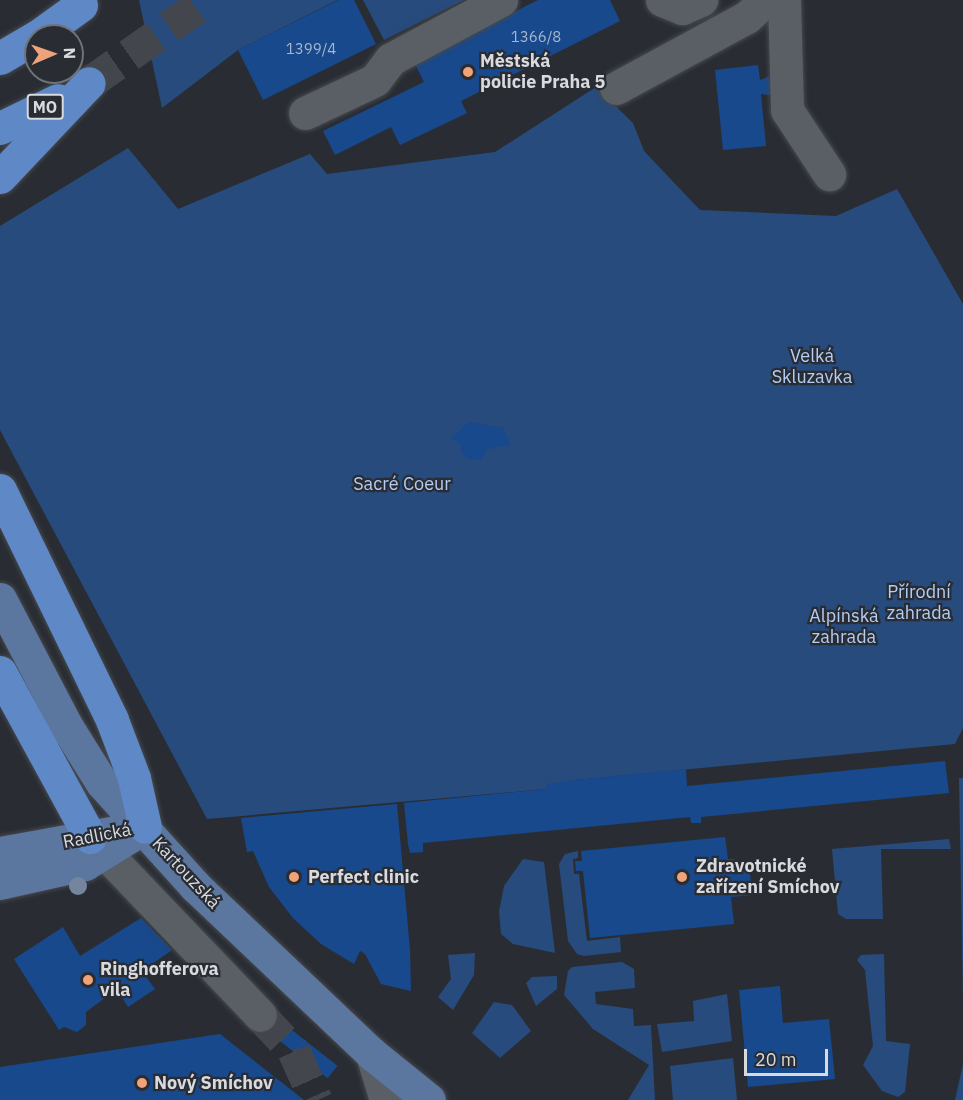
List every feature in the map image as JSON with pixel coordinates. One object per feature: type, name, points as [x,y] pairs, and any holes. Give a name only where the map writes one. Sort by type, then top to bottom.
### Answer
[{"type":"highway","points":[[55,24],[81,5]]},
{"type":"highway","points":[[0,58],[24,44]]},
{"type":"highway","name":"MO","points":[[0,128],[89,83],[0,177]]},
{"type":"highway","points":[[0,490],[120,738],[134,778],[145,827]]},
{"type":"highway","points":[[0,672],[99,845]]},
{"type":"main road","name":"Kartouzská","points":[[0,599],[90,766],[196,887],[372,1054],[429,1100]]},
{"type":"main road","name":"Radlická","points":[[0,883],[58,873],[99,845],[145,827]]},
{"type":"main road","name":"Radlická","points":[[0,853],[99,845]]},
{"type":"lane","points":[[305,113],[375,80],[392,59],[501,0]]},
{"type":"lane","points":[[662,0],[682,9],[701,0]]},
{"type":"lane","points":[[616,88],[747,17],[765,0]]},
{"type":"lane","points":[[784,0],[787,110],[829,174]]},
{"type":"lane","points":[[99,845],[260,1015]]},
{"type":"lane","points":[[372,1054],[386,1100]]},
{"type":"green space","points":[[139,0],[337,0],[238,50],[162,108]]},
{"type":"green space","points":[[363,0],[464,0],[384,40]]},
{"type":"green space","name":"Sacré Coeur","points":[[596,87],[633,123],[644,151],[700,210],[836,216],[897,189],[963,304],[963,728],[955,744],[575,780],[547,789],[207,819],[0,430],[0,226],[128,148],[178,209],[310,154],[327,174],[495,152]]},
{"type":"green space","points":[[959,778],[963,778],[963,1003]]},
{"type":"green space","points":[[949,839],[951,849],[881,849],[883,919],[846,919],[838,914],[832,849]]},
{"type":"green space","points":[[578,851],[578,858],[573,859],[574,874],[579,874],[587,941],[620,937],[621,952],[584,956],[577,954],[568,941],[559,864],[565,854]]},
{"type":"green space","points":[[523,859],[544,862],[555,953],[513,944],[501,934],[499,912],[504,886]]},
{"type":"green space","points":[[475,953],[474,975],[453,1010],[438,997],[451,979],[448,955]]},
{"type":"green space","points":[[884,954],[886,1041],[910,1044],[905,1092],[898,1097],[882,1091],[863,1065],[873,1046],[865,970],[857,960],[861,955]]},
{"type":"green space","points":[[622,962],[634,969],[635,988],[595,992],[596,1004],[633,1009],[634,1026],[651,1025],[655,1100],[628,1100],[649,1065],[593,1029],[564,995],[568,971],[572,967]]},
{"type":"green space","points":[[557,976],[557,989],[536,1006],[526,983],[532,977]]},
{"type":"green space","points":[[727,994],[732,1041],[662,1052],[657,1024],[694,1021],[693,1001]]},
{"type":"green space","points":[[494,1002],[512,1005],[531,1031],[500,1058],[472,1033]]},
{"type":"green space","points":[[733,1058],[737,1100],[673,1100],[670,1066]]},
{"type":"green space","points":[[963,1064],[963,1100],[955,1100]]},
{"type":"building","points":[[338,0],[354,0],[376,44],[263,100],[238,50]]},
{"type":"building","name":"Městská policie Praha 5","points":[[538,0],[610,0],[620,21],[461,101],[467,113],[400,145],[391,127],[335,155],[323,131],[424,82],[414,62]]},
{"type":"building","points":[[758,65],[760,80],[775,74],[777,96],[761,94],[766,146],[723,150],[715,70]]},
{"type":"building","points":[[469,422],[503,428],[511,445],[488,449],[481,460],[468,459],[461,452],[461,445],[451,438]]},
{"type":"building","points":[[945,761],[949,793],[701,817],[701,823],[691,823],[690,817],[423,843],[423,852],[410,853],[408,844],[404,803],[547,789],[546,784],[686,769],[687,786]]},
{"type":"building","points":[[397,804],[410,950],[411,991],[381,984],[365,954],[360,951],[354,964],[321,944],[293,918],[269,887],[253,851],[247,852],[241,818]]},
{"type":"building","points":[[725,837],[728,859],[735,859],[735,863],[749,862],[752,895],[731,897],[734,924],[590,938],[583,871],[576,871],[575,861],[582,861],[581,851]]},
{"type":"building","name":"Ringhofferova vila","points":[[141,918],[172,950],[142,971],[155,989],[128,1007],[117,989],[86,1012],[86,1025],[77,1032],[64,1027],[59,1030],[14,959],[63,927],[80,956]]},
{"type":"building","points":[[780,986],[783,1023],[829,1019],[835,1079],[748,1087],[739,990]]},
{"type":"building","points":[[265,1009],[337,1066],[328,1078],[255,1022]]},
{"type":"building","name":"Nový Smíchov","points":[[220,1034],[304,1100],[0,1100],[0,1067]]},
{"type":"tunnel","points":[[89,83],[207,0]]},
{"type":"tunnel","points":[[260,1015],[294,1051],[316,1100]]},
{"type":"place","name":"Městská policie Praha 5","points":[[468,72]]},
{"type":"place","name":"Perfect clinic","points":[[294,877]]},
{"type":"place","name":"Zdravotnické zařízení Smíchov","points":[[682,877]]},
{"type":"place","name":"Ringhofferova vila","points":[[88,980]]},
{"type":"place","name":"Nový Smíchov","points":[[142,1083]]},
{"type":"park label","name":"Velká Skluzavka","points":[[812,367]]},
{"type":"park label","name":"Přírodní zahrada","points":[[919,603]]},
{"type":"park label","name":"Alpínská zahrada","points":[[844,627]]}]
